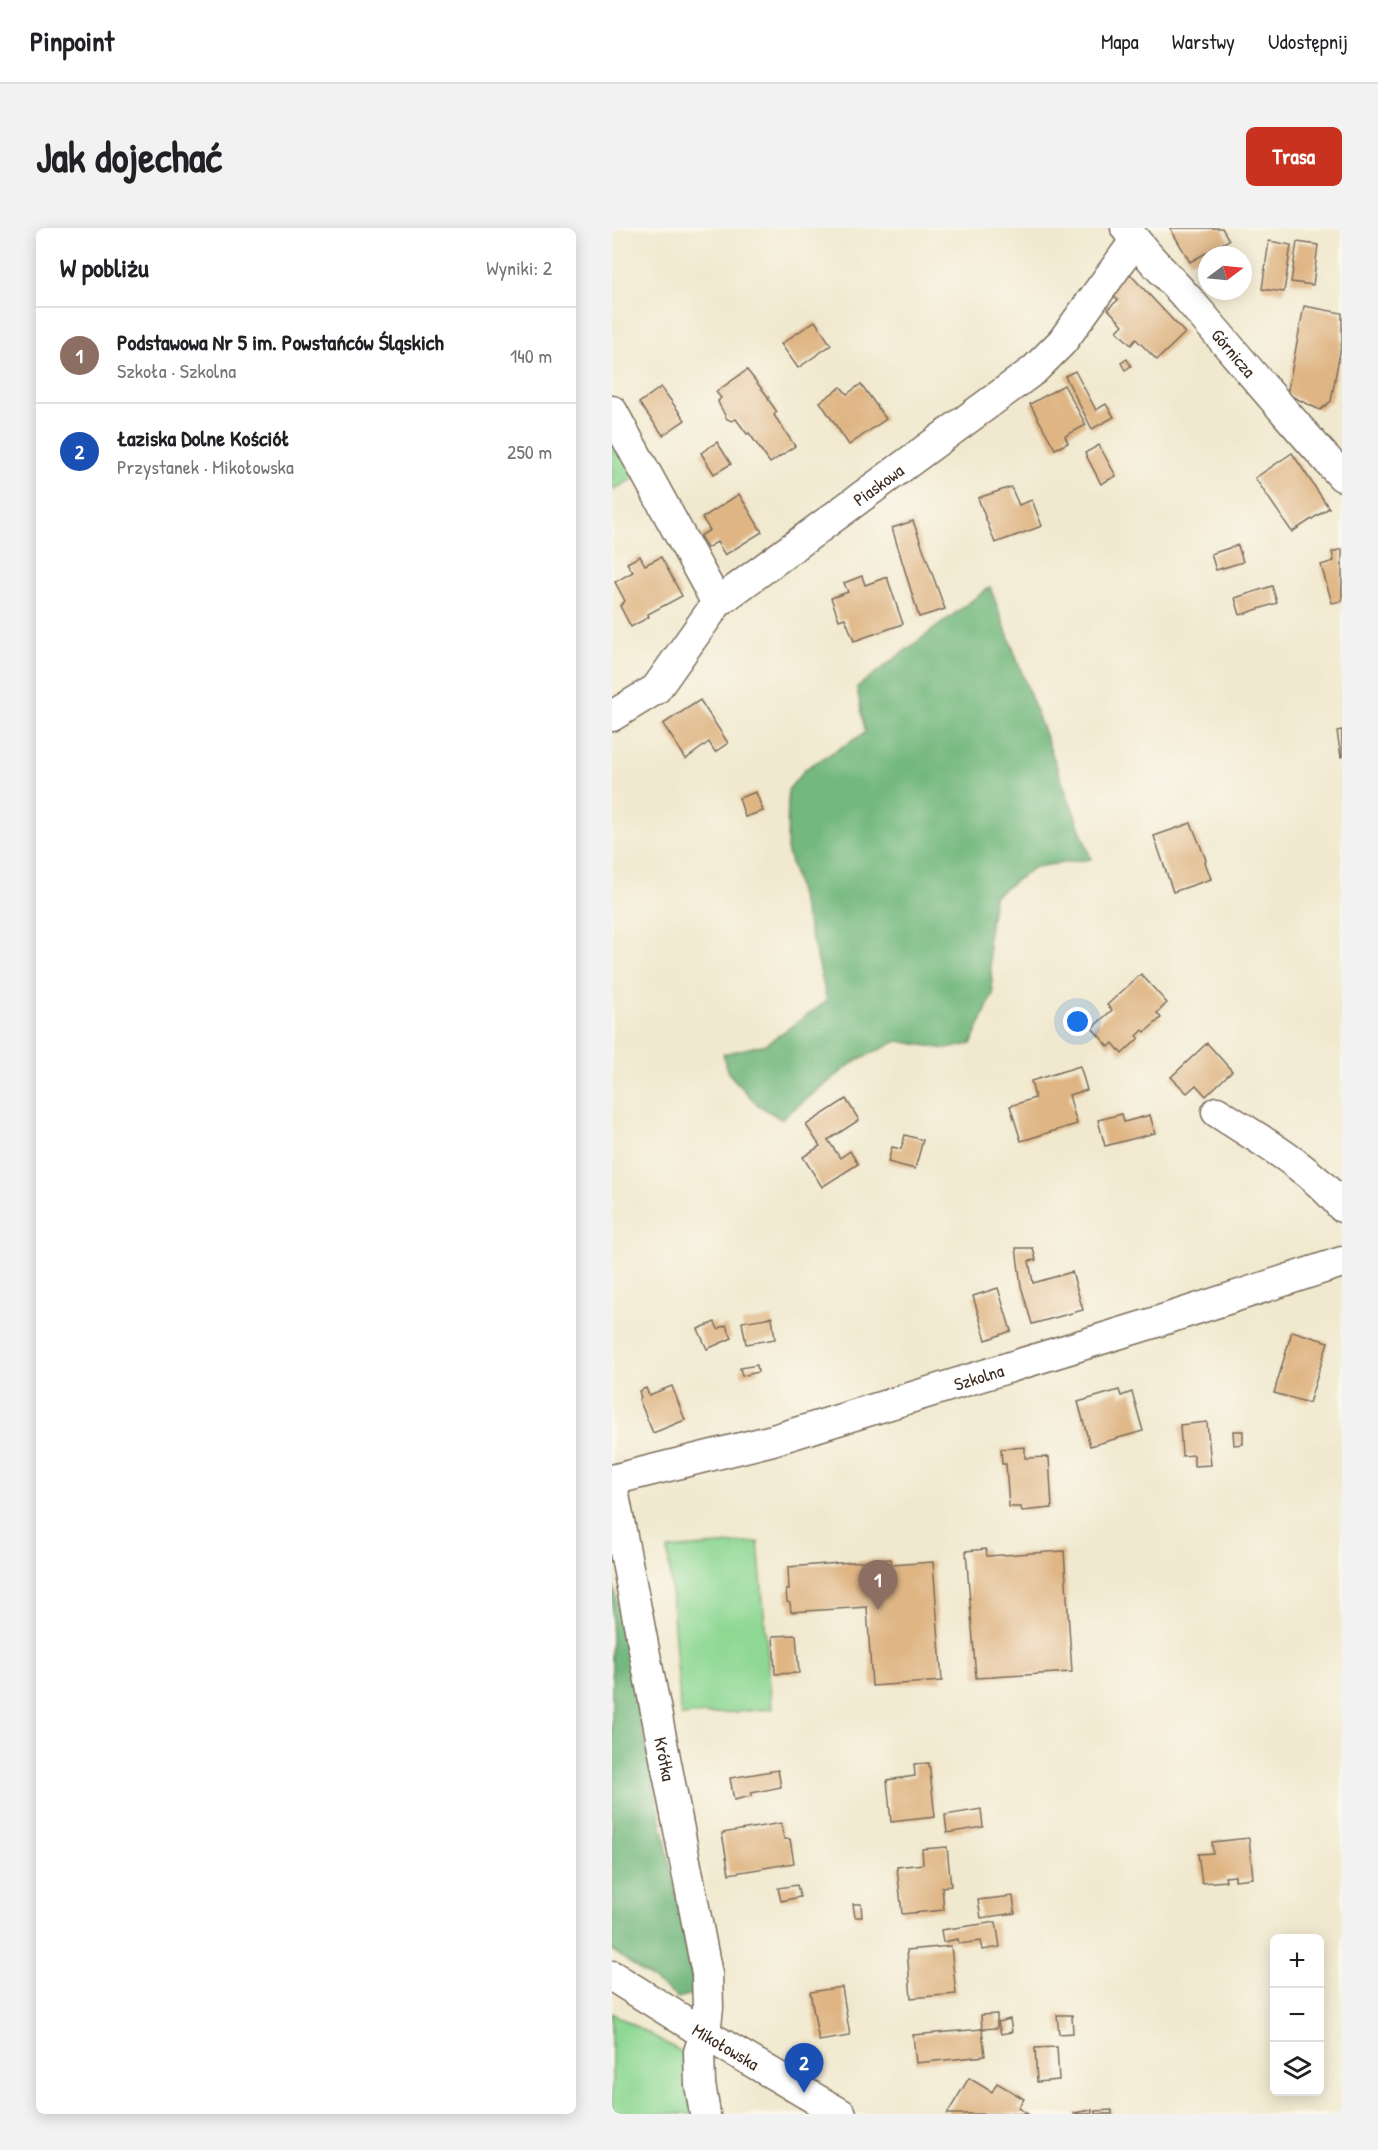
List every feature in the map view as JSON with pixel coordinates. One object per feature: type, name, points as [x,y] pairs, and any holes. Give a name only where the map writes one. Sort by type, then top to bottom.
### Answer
[{"type":"street","name":"Górnicza","points":[[1130,235],[1342,476]]},
{"type":"street","name":"Piaskowa","points":[[612,716],[656,689],[717,603],[1034,370],[1062,342],[1130,235]]},
{"type":"street","points":[[612,411],[717,603]]},
{"type":"street","points":[[1217,1112],[1328,1189],[1342,1207]]},
{"type":"street","name":"Szkolna","points":[[612,1480],[815,1428],[1342,1262]]},
{"type":"street","name":"Krótka","points":[[612,1485],[707,1974],[708,2007],[705,2034],[699,2052],[700,2084],[705,2114]]},
{"type":"street","name":"Mikołowska","points":[[612,1976],[841,2114]]},
{"type":"green space","points":[[612,426],[639,476],[612,490]]},
{"type":"green space","points":[[990,587],[1091,859],[1035,867],[994,896],[988,939],[993,994],[971,1044],[946,1049],[898,1041],[855,1061],[781,1119],[758,1105],[728,1073],[723,1054],[766,1044],[827,1001],[787,849],[788,790],[805,769],[865,733],[857,687]]},
{"type":"green space","points":[[758,1542],[772,1709],[681,1716],[668,1549]]},
{"type":"green space","points":[[612,1578],[696,1993],[678,1998],[612,1950]]},
{"type":"green space","points":[[612,2013],[682,2052],[692,2114],[612,2114]]},
{"type":"building","points":[[1170,228],[1222,228],[1229,240],[1218,246],[1198,246],[1198,257],[1190,262]]},
{"type":"building","points":[[1269,241],[1291,245],[1284,292],[1262,289]]},
{"type":"building","points":[[1297,242],[1318,245],[1313,285],[1291,282]]},
{"type":"building","points":[[1126,270],[1185,333],[1157,360],[1136,339],[1131,345],[1117,331],[1123,325],[1108,309],[1118,300],[1107,289]]},
{"type":"building","points":[[1304,306],[1342,313],[1342,341],[1331,401],[1320,410],[1287,394]]},
{"type":"building","points":[[815,321],[831,345],[798,368],[781,344]]},
{"type":"building","points":[[1127,359],[1131,366],[1125,370],[1121,363]]},
{"type":"building","points":[[747,370],[769,398],[777,412],[774,415],[795,446],[770,463],[736,419],[732,421],[727,419],[718,401],[721,398],[716,392]]},
{"type":"building","points":[[1075,371],[1096,410],[1106,404],[1114,417],[1092,429],[1065,376]]},
{"type":"building","points":[[861,384],[886,419],[849,445],[820,402],[841,387],[847,394]]},
{"type":"building","points":[[1064,385],[1086,425],[1065,436],[1068,443],[1055,449],[1030,404]]},
{"type":"building","points":[[661,387],[685,420],[663,435],[639,403]]},
{"type":"building","points":[[717,442],[731,464],[714,474],[701,453]]},
{"type":"building","points":[[1099,445],[1116,476],[1101,484],[1085,453]]},
{"type":"building","points":[[1292,453],[1329,508],[1292,532],[1255,478]]},
{"type":"building","points":[[1011,487],[1019,505],[1032,500],[1042,526],[995,543],[978,498]]},
{"type":"building","points":[[739,494],[762,532],[725,555],[717,542],[707,548],[700,536],[710,530],[702,518]]},
{"type":"building","points":[[913,521],[945,609],[919,617],[892,528]]},
{"type":"building","points":[[1238,545],[1243,562],[1216,570],[1211,554]]},
{"type":"building","points":[[1342,549],[1342,601],[1332,603],[1321,565],[1334,561],[1332,552]]},
{"type":"building","points":[[640,556],[645,565],[661,557],[682,596],[648,614],[649,617],[631,627],[620,606],[625,601],[615,582],[633,572],[627,563]]},
{"type":"building","points":[[862,576],[865,585],[887,577],[903,624],[854,641],[845,618],[839,620],[831,598],[848,592],[844,583]]},
{"type":"building","points":[[1272,586],[1277,603],[1240,615],[1235,598]]},
{"type":"building","points":[[700,700],[728,743],[715,752],[709,742],[686,759],[663,724]]},
{"type":"building","points":[[1342,730],[1342,757],[1341,757],[1337,731]]},
{"type":"building","points":[[756,792],[763,811],[745,817],[739,798]]},
{"type":"building","points":[[1191,823],[1211,879],[1173,892],[1154,836]]},
{"type":"building","points":[[1141,974],[1167,1003],[1157,1013],[1161,1018],[1145,1032],[1143,1030],[1137,1036],[1139,1038],[1122,1054],[1113,1043],[1109,1047],[1092,1028],[1112,1010],[1107,1005]]},
{"type":"building","points":[[1207,1043],[1232,1071],[1206,1096],[1196,1085],[1187,1093],[1171,1077]]},
{"type":"building","points":[[1080,1066],[1087,1090],[1069,1095],[1077,1124],[1021,1141],[1010,1106],[1035,1098],[1031,1081]]},
{"type":"building","points":[[846,1099],[859,1120],[828,1140],[840,1158],[850,1151],[858,1164],[822,1187],[803,1157],[820,1146],[806,1125]]},
{"type":"building","points":[[1122,1114],[1124,1122],[1150,1115],[1155,1133],[1105,1146],[1098,1120]]},
{"type":"building","points":[[905,1135],[923,1140],[915,1169],[888,1162],[892,1147],[901,1149]]},
{"type":"building","points":[[1016,1248],[1033,1248],[1036,1260],[1029,1261],[1033,1283],[1072,1272],[1083,1310],[1032,1324],[1021,1286]]},
{"type":"building","points":[[998,1288],[1011,1331],[986,1340],[973,1296]]},
{"type":"building","points":[[772,1317],[775,1339],[746,1344],[742,1322]]},
{"type":"building","points":[[715,1322],[718,1329],[726,1325],[732,1338],[707,1349],[698,1329]]},
{"type":"building","points":[[1292,1331],[1328,1342],[1309,1403],[1274,1393]]},
{"type":"building","points":[[757,1365],[758,1372],[742,1376],[740,1368]]},
{"type":"building","points":[[672,1386],[685,1420],[653,1433],[639,1399],[641,1398],[639,1391],[646,1388],[649,1395]]},
{"type":"building","points":[[1119,1390],[1121,1396],[1132,1392],[1143,1431],[1090,1446],[1078,1402]]},
{"type":"building","points":[[1207,1422],[1211,1465],[1194,1466],[1194,1455],[1182,1456],[1180,1425]]},
{"type":"building","points":[[1233,1431],[1243,1431],[1243,1444],[1234,1445]]},
{"type":"building","points":[[1025,1447],[1025,1458],[1049,1457],[1052,1508],[1022,1511],[1021,1507],[1009,1507],[1006,1464],[1002,1464],[1001,1449]]},
{"type":"building","points":[[986,1549],[987,1556],[1064,1551],[1072,1672],[976,1678],[966,1551]]},
{"type":"building","points":[[891,1559],[892,1565],[933,1562],[942,1681],[872,1686],[867,1607],[791,1612],[786,1590],[789,1590],[788,1567]]},
{"type":"building","points":[[796,1635],[799,1673],[775,1674],[773,1636]]},
{"type":"building","points":[[929,1763],[935,1817],[891,1822],[887,1780],[915,1776],[914,1764]]},
{"type":"building","points":[[778,1770],[781,1787],[751,1793],[751,1796],[734,1800],[730,1778]]},
{"type":"building","points":[[981,1809],[983,1827],[947,1833],[945,1815]]},
{"type":"building","points":[[781,1823],[784,1839],[790,1839],[794,1863],[729,1874],[722,1833]]},
{"type":"building","points":[[1249,1838],[1253,1878],[1235,1880],[1235,1876],[1225,1877],[1226,1881],[1202,1883],[1198,1854],[1213,1853],[1212,1842]]},
{"type":"building","points":[[947,1847],[951,1886],[942,1887],[944,1910],[902,1914],[897,1867],[923,1864],[922,1849]]},
{"type":"building","points":[[797,1885],[800,1897],[781,1901],[778,1888]]},
{"type":"building","points":[[1013,1896],[1015,1913],[981,1918],[978,1900]]},
{"type":"building","points":[[853,1904],[861,1904],[862,1917],[855,1917]]},
{"type":"building","points":[[996,1922],[1000,1947],[983,1950],[981,1941],[959,1944],[958,1939],[943,1942],[941,1930]]},
{"type":"building","points":[[951,1946],[956,1994],[911,1998],[907,1950]]},
{"type":"building","points":[[842,1987],[850,2036],[819,2041],[810,1992]]},
{"type":"building","points":[[997,2014],[997,2028],[982,2029],[981,2015]]},
{"type":"building","points":[[1057,2015],[1072,2015],[1073,2033],[1059,2034]]},
{"type":"building","points":[[1010,2019],[1012,2032],[1001,2034],[998,2022]]},
{"type":"building","points":[[982,2029],[985,2056],[916,2063],[913,2035]]},
{"type":"building","points":[[1057,2047],[1059,2080],[1037,2082],[1035,2048]]},
{"type":"building","points":[[969,2078],[992,2092],[997,2083],[1024,2099],[1018,2108],[1028,2114],[947,2114]]},
{"type":"building","points":[[1092,2110],[1092,2114],[1074,2114],[1074,2113]]},
{"type":"building","points":[[1112,2110],[1112,2114],[1096,2114],[1096,2111]]},
{"type":"place","name":"Podstawowa Nr 5 im. Powstańców Śląskich","points":[[878,1610]]},
{"type":"place","name":"Łaziska Dolne Kościół","points":[[804,2093]]}]
